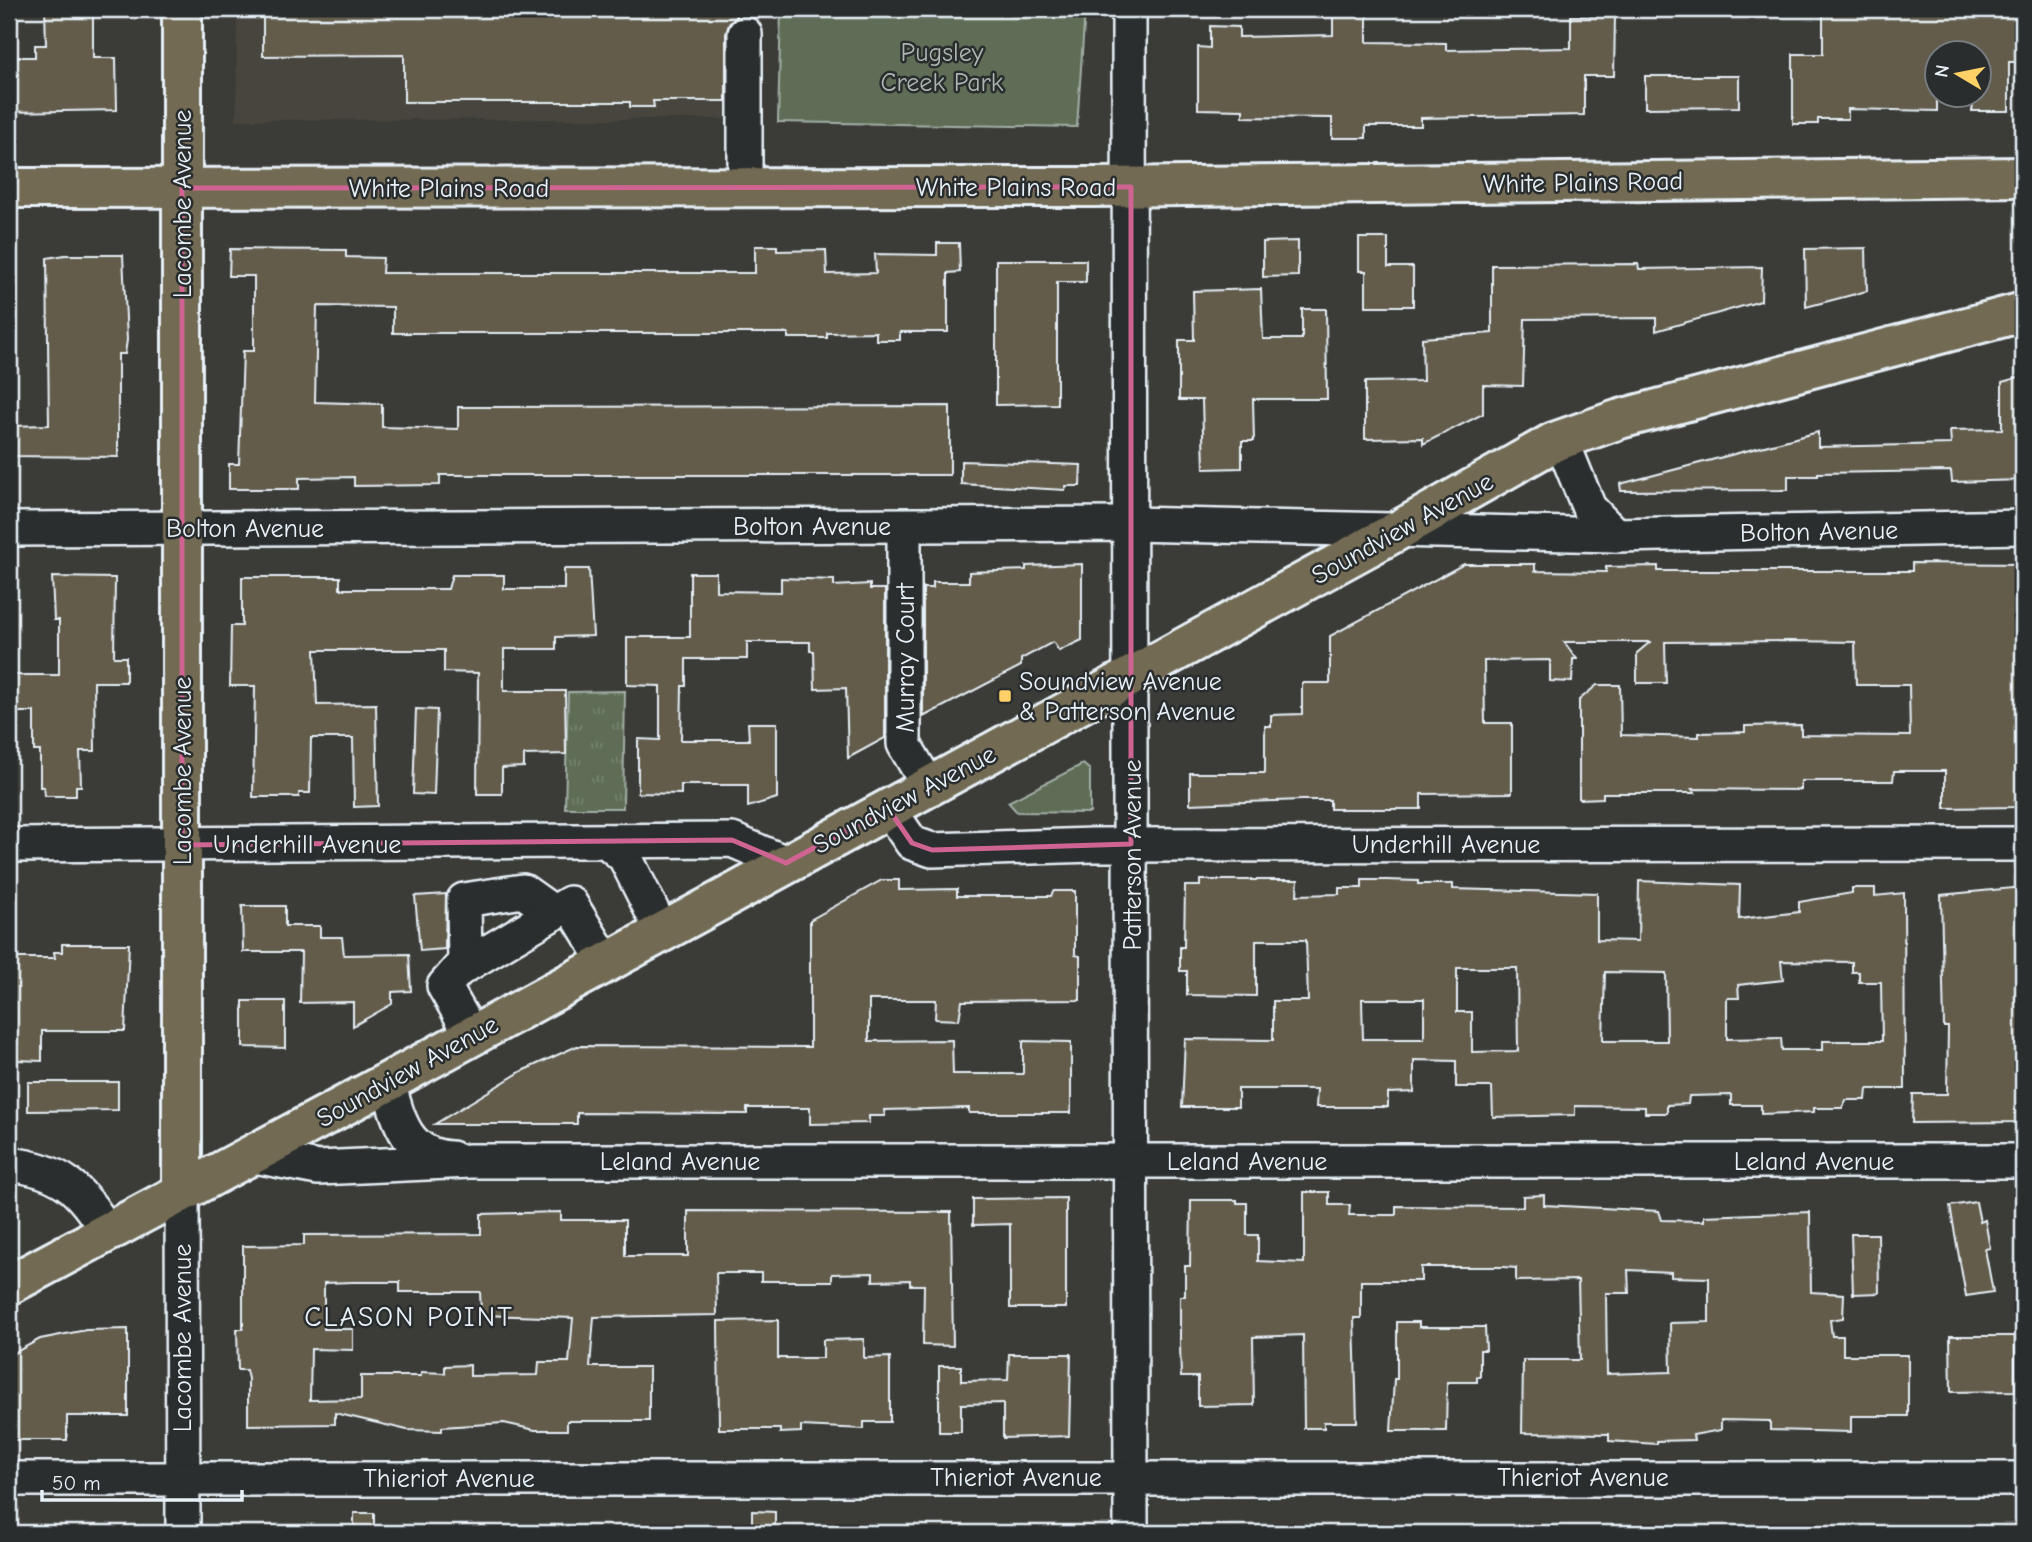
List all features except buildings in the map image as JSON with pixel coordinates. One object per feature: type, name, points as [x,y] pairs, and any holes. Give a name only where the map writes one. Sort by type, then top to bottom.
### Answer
[{"type":"main road","name":"Lacombe Avenue","points":[[182,9],[182,1192]]},
{"type":"main road","name":"White Plains Road","points":[[9,188],[1131,187],[2023,177]]},
{"type":"main road","name":"Soundview Avenue","points":[[9,1285],[388,1082],[1561,439],[1620,419],[2023,312]]},
{"type":"street","name":"Patterson Avenue","points":[[1129,9],[1131,1533]]},
{"type":"street","points":[[745,34],[745,187]]},
{"type":"street","points":[[1561,439],[1589,508],[1615,535]]},
{"type":"street","name":"Bolton Avenue","points":[[9,529],[1131,524],[1615,535],[2023,527]]},
{"type":"street","name":"Murray Court","points":[[904,526],[904,744],[928,785]]},
{"type":"street","name":"Underhill Avenue","points":[[888,808],[912,843],[932,850],[1131,844],[2023,844]]},
{"type":"street","name":"Underhill Avenue","points":[[9,845],[732,840],[786,863]]},
{"type":"street","points":[[606,841],[625,857],[662,931]]},
{"type":"street","points":[[466,965],[464,900],[523,891],[554,913]]},
{"type":"street","points":[[472,1035],[444,986],[466,965],[570,903],[607,962]]},
{"type":"street","name":"Leland Avenue","points":[[388,1082],[399,1120],[409,1140],[437,1158],[470,1161]]},
{"type":"street","name":"Leland Avenue","points":[[250,1155],[318,1168],[470,1161],[2023,1161]]},
{"type":"street","points":[[9,1164],[33,1167],[56,1175],[79,1191],[107,1232]]},
{"type":"street","name":"Lacombe Avenue","points":[[182,1192],[183,1533]]},
{"type":"street","name":"Thieriot Avenue","points":[[9,1479],[2023,1479]]},
{"type":"highlighted area","points":[[1131,187],[1131,844],[932,850],[912,843],[888,808],[786,863],[732,840],[182,845],[182,188]]},
{"type":"shaded area","points":[[237,9],[748,9],[748,119],[236,120]]},
{"type":"green space","name":"Pugsley Creek Park","points":[[781,9],[1085,9],[1077,127],[778,122]]},
{"type":"green space","points":[[625,691],[623,808],[565,808],[568,692]]},
{"type":"green space","points":[[1083,764],[1090,770],[1090,813],[1017,812],[1008,802]]},
{"type":"place","name":"Soundview Avenue & Patterson Avenue","points":[[1005,696]]},
{"type":"district","name":"CLASON POINT","points":[[409,1316]]}]
